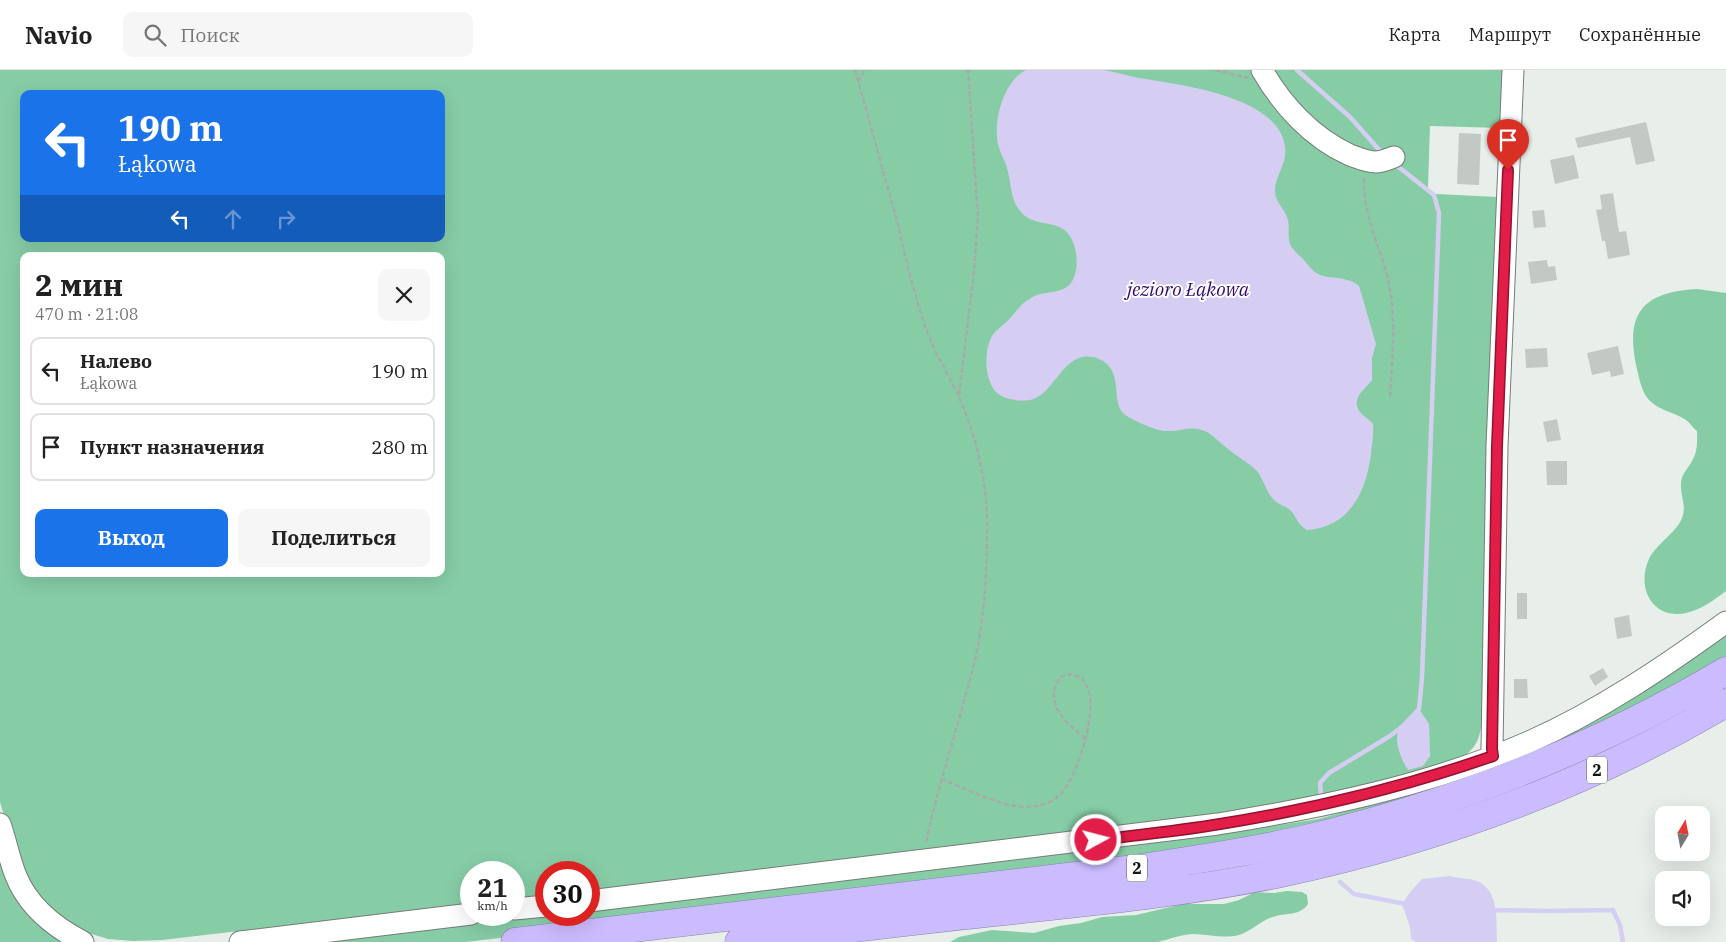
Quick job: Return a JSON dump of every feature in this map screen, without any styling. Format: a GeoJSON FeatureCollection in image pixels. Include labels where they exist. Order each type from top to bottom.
{"type":"FeatureCollection","features":[{"type":"Feature","properties":{"kind":"highway","name":"2"},"geometry":{"type":"LineString","coordinates":[[515,942],[1135,868],[1220,856],[1305,839],[1434,804],[1553,759],[1654,711],[1726,671]]}},
{"type":"Feature","properties":{"kind":"highway","name":"2"},"geometry":{"type":"LineString","coordinates":[[739,942],[1134,897],[1227,883],[1331,861],[1428,834],[1521,802],[1594,772],[1726,703]]}},
{"type":"Feature","properties":{"kind":"street"},"geometry":{"type":"LineString","coordinates":[[1493,756],[1497,446],[1513,70]]}},
{"type":"Feature","properties":{"kind":"street"},"geometry":{"type":"LineString","coordinates":[[1265,76],[1295,115],[1311,130],[1341,151],[1368,162],[1377,162],[1394,157]]}},
{"type":"Feature","properties":{"kind":"street"},"geometry":{"type":"LineString","coordinates":[[600,899],[1170,831],[1258,818],[1380,792],[1458,768],[1528,742],[1592,709],[1666,664],[1726,622]]}},
{"type":"Feature","properties":{"kind":"street"},"geometry":{"type":"LineString","coordinates":[[0,824],[17,878],[28,896],[53,925],[83,942]]}},
{"type":"Feature","properties":{"kind":"street"},"geometry":{"type":"LineString","coordinates":[[240,942],[460,915]]}},
{"type":"Feature","properties":{"kind":"path"},"geometry":{"type":"LineString","coordinates":[[855,70],[922,319],[934,348],[959,397],[976,446],[986,499],[986,555],[983,603],[975,658],[941,779],[923,861]]}},
{"type":"Feature","properties":{"kind":"path"},"geometry":{"type":"LineString","coordinates":[[858,82],[865,70]]}},
{"type":"Feature","properties":{"kind":"path"},"geometry":{"type":"LineString","coordinates":[[959,397],[974,272],[978,218],[968,70]]}},
{"type":"Feature","properties":{"kind":"path"},"geometry":{"type":"LineString","coordinates":[[1215,70],[1265,76]]}},
{"type":"Feature","properties":{"kind":"path"},"geometry":{"type":"LineString","coordinates":[[1368,162],[1365,172],[1365,199],[1388,278],[1394,310],[1390,398]]}},
{"type":"Feature","properties":{"kind":"path"},"geometry":{"type":"LineString","coordinates":[[941,779],[1010,806],[1028,807],[1043,805],[1060,795],[1075,772],[1086,739],[1090,709],[1089,692],[1082,678],[1072,674],[1060,677],[1054,690],[1056,704],[1064,720],[1086,739]]}},
{"type":"Feature","properties":{"kind":"green space"},"geometry":{"type":"Polygon","coordinates":[[[0,70],[1505,70],[1502,128],[1430,126],[1428,188],[1436,194],[1498,197],[1482,717],[1478,740],[1472,749],[1462,757],[1367,786],[1220,815],[600,889],[600,861],[535,861],[535,896],[525,898],[525,861],[460,861],[460,905],[162,940],[134,941],[108,939],[82,931],[41,901],[18,861],[0,802],[0,70]]]}},
{"type":"Feature","properties":{"kind":"green space"},"geometry":{"type":"Polygon","coordinates":[[[1697,289],[1726,293],[1726,591],[1697,610],[1674,614],[1656,606],[1650,599],[1646,590],[1645,570],[1652,553],[1682,518],[1684,505],[1681,480],[1695,454],[1697,431],[1686,420],[1658,407],[1646,396],[1636,365],[1633,346],[1634,331],[1637,318],[1643,308],[1652,300],[1679,291],[1697,289]]]}},
{"type":"Feature","properties":{"kind":"green space"},"geometry":{"type":"Polygon","coordinates":[[[1726,631],[1726,664],[1527,764],[1272,840],[960,883],[600,926],[600,907],[1221,834],[1318,819],[1366,806],[1479,768],[1726,631]]]}},
{"type":"Feature","properties":{"kind":"green space"},"geometry":{"type":"Polygon","coordinates":[[[0,852],[64,942],[0,942],[0,852]]]}},
{"type":"Feature","properties":{"kind":"green space"},"geometry":{"type":"Polygon","coordinates":[[[1287,891],[1302,892],[1307,895],[1308,904],[1301,911],[1273,917],[1244,933],[1233,936],[1192,934],[1158,942],[950,942],[959,937],[992,930],[1034,933],[1102,917],[1136,915],[1183,904],[1224,904],[1239,900],[1255,892],[1274,893],[1287,891]]]}},
{"type":"Feature","properties":{"kind":"green space"},"geometry":{"type":"Polygon","coordinates":[[[535,914],[535,926],[600,926],[466,942],[303,942],[460,923],[460,926],[525,926],[525,916],[535,914]]]}},
{"type":"Feature","properties":{"kind":"water","name":"jezioro Łąkowa"},"geometry":{"type":"Polygon","coordinates":[[[1026,70],[1102,70],[1201,89],[1246,104],[1264,115],[1278,129],[1285,146],[1285,157],[1276,184],[1275,194],[1288,220],[1291,246],[1312,270],[1317,273],[1323,276],[1347,280],[1359,286],[1376,344],[1372,358],[1372,380],[1360,394],[1357,402],[1360,412],[1373,424],[1369,468],[1360,494],[1345,515],[1322,527],[1307,530],[1299,523],[1291,511],[1271,497],[1257,471],[1212,435],[1191,428],[1162,431],[1144,425],[1124,414],[1118,402],[1115,378],[1112,371],[1107,364],[1099,359],[1079,358],[1063,370],[1043,393],[1031,400],[1020,401],[1007,398],[996,392],[987,372],[989,342],[993,334],[1027,301],[1039,294],[1059,291],[1071,284],[1076,269],[1077,258],[1075,248],[1071,237],[1065,230],[1058,226],[1034,221],[1017,207],[1007,168],[998,144],[997,124],[1002,102],[1006,92],[1018,75],[1026,70]]]}},
{"type":"Feature","properties":{"kind":"water"},"geometry":{"type":"Polygon","coordinates":[[[1419,709],[1429,724],[1430,756],[1423,766],[1408,770],[1399,750],[1397,738],[1402,726],[1419,709]]]}},
{"type":"Feature","properties":{"kind":"water"},"geometry":{"type":"Polygon","coordinates":[[[1449,876],[1477,881],[1490,892],[1495,907],[1497,942],[1416,942],[1411,939],[1410,927],[1402,904],[1422,879],[1449,876]]]}},
{"type":"Feature","properties":{"kind":"building"},"geometry":{"type":"Polygon","coordinates":[[[1646,122],[1655,161],[1636,165],[1630,137],[1578,148],[1575,138],[1646,122]]]}},
{"type":"Feature","properties":{"kind":"building"},"geometry":{"type":"Polygon","coordinates":[[[1459,133],[1481,134],[1479,185],[1457,184],[1459,133]]]}},
{"type":"Feature","properties":{"kind":"building"},"geometry":{"type":"Polygon","coordinates":[[[1574,155],[1579,178],[1555,184],[1550,160],[1574,155]]]}},
{"type":"Feature","properties":{"kind":"building"},"geometry":{"type":"Polygon","coordinates":[[[1613,193],[1619,232],[1626,231],[1630,255],[1608,259],[1605,241],[1602,241],[1596,210],[1602,209],[1600,195],[1613,193]]]}},
{"type":"Feature","properties":{"kind":"building"},"geometry":{"type":"Polygon","coordinates":[[[1544,210],[1546,227],[1534,228],[1532,211],[1544,210]]]}},
{"type":"Feature","properties":{"kind":"building"},"geometry":{"type":"Polygon","coordinates":[[[1547,260],[1548,267],[1555,266],[1557,280],[1531,284],[1528,262],[1547,260]]]}},
{"type":"Feature","properties":{"kind":"building"},"geometry":{"type":"Polygon","coordinates":[[[1618,346],[1624,374],[1611,377],[1610,371],[1592,375],[1587,353],[1618,346]]]}},
{"type":"Feature","properties":{"kind":"building"},"geometry":{"type":"Polygon","coordinates":[[[1547,348],[1548,367],[1526,368],[1525,349],[1547,348]]]}},
{"type":"Feature","properties":{"kind":"building"},"geometry":{"type":"Polygon","coordinates":[[[1557,419],[1561,440],[1547,442],[1543,422],[1557,419]]]}},
{"type":"Feature","properties":{"kind":"building"},"geometry":{"type":"Polygon","coordinates":[[[1546,461],[1567,461],[1567,485],[1547,485],[1546,461]]]}},
{"type":"Feature","properties":{"kind":"building"},"geometry":{"type":"Polygon","coordinates":[[[1517,593],[1527,593],[1527,619],[1517,619],[1517,593]]]}},
{"type":"Feature","properties":{"kind":"building"},"geometry":{"type":"Polygon","coordinates":[[[1629,615],[1632,636],[1617,639],[1614,618],[1629,615]]]}},
{"type":"Feature","properties":{"kind":"building"},"geometry":{"type":"Polygon","coordinates":[[[1603,668],[1608,677],[1595,686],[1589,676],[1603,668]]]}},
{"type":"Feature","properties":{"kind":"building"},"geometry":{"type":"Polygon","coordinates":[[[1514,679],[1527,679],[1528,698],[1514,698],[1514,679]]]}},
{"type":"Feature","properties":{"kind":"waterway"},"geometry":{"type":"LineString","coordinates":[[1297,70],[1350,117],[1381,152]]}},
{"type":"Feature","properties":{"kind":"waterway"},"geometry":{"type":"LineString","coordinates":[[1321,796],[1320,783],[1329,773],[1390,736],[1403,726],[1419,709],[1422,678],[1439,213],[1434,195],[1396,165]]}},
{"type":"Feature","properties":{"kind":"waterway"},"geometry":{"type":"LineString","coordinates":[[1340,882],[1354,894],[1406,904]]}},
{"type":"Feature","properties":{"kind":"waterway"},"geometry":{"type":"LineString","coordinates":[[1491,910],[1613,910],[1620,925],[1623,942]]}},
{"type":"Feature","properties":{"kind":"route"},"geometry":{"type":"LineString","coordinates":[[1096,840],[1218,824],[1299,810],[1380,792],[1493,756],[1497,446],[1508,170]]}}]}
